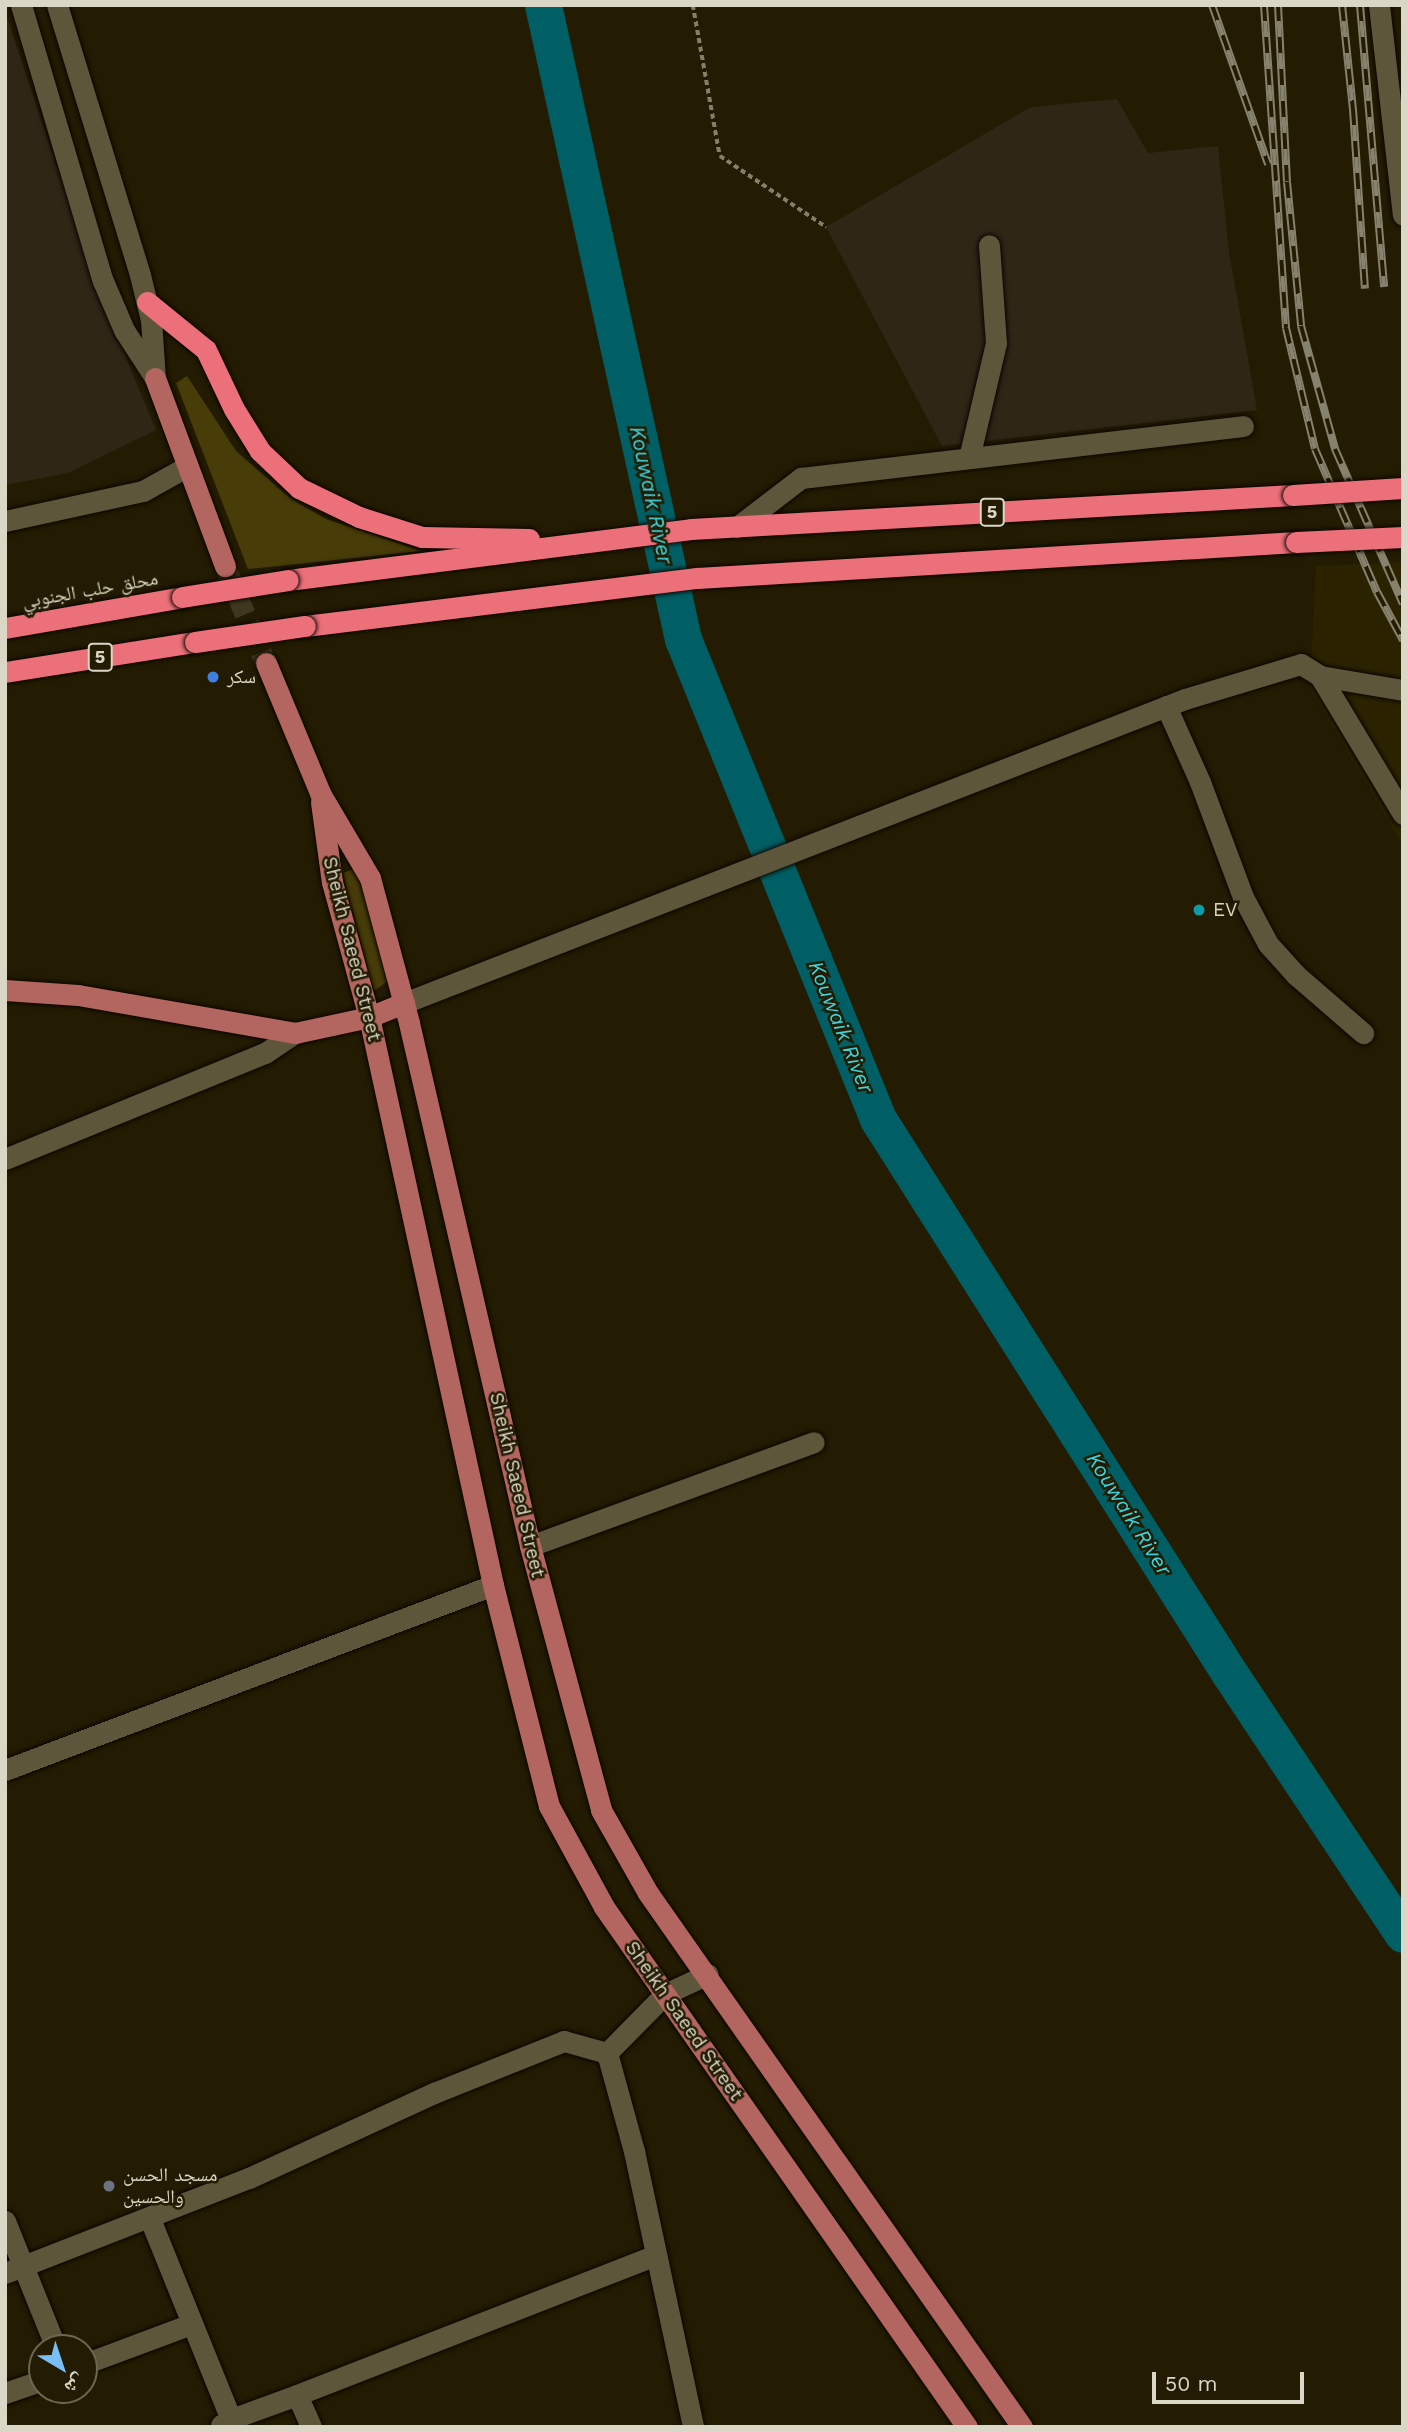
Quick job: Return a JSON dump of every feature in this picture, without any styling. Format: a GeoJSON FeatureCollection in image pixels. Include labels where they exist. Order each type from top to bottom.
{"type":"FeatureCollection","features":[{"type":"Feature","properties":{"kind":"highway"},"geometry":{"type":"LineString","coordinates":[[147,302],[206,351],[234,410],[260,450],[299,488],[359,517],[422,537],[605,540]]}},
{"type":"Feature","properties":{"kind":"highway","name":"5"},"geometry":{"type":"LineString","coordinates":[[605,540],[691,529],[1403,488]]}},
{"type":"Feature","properties":{"kind":"highway","name":"5"},"geometry":{"type":"LineString","coordinates":[[5,672],[305,626],[697,578],[1403,537]]}},
{"type":"Feature","properties":{"kind":"highway","name":"محلق حلب الجنوبي"},"geometry":{"type":"LineString","coordinates":[[5,628],[288,580],[605,540]]}},
{"type":"Feature","properties":{"kind":"main road"},"geometry":{"type":"LineString","coordinates":[[155,378],[225,566]]}},
{"type":"Feature","properties":{"kind":"main road"},"geometry":{"type":"LineString","coordinates":[[266,663],[320,793]]}},
{"type":"Feature","properties":{"kind":"main road","name":"Sheikh Saeed Street"},"geometry":{"type":"LineString","coordinates":[[320,793],[370,878],[404,1003],[530,1546],[601,1810],[648,1893],[708,1974],[1022,2427]]}},
{"type":"Feature","properties":{"kind":"main road","name":"Sheikh Saeed Street"},"geometry":{"type":"LineString","coordinates":[[320,793],[332,882],[369,1017],[493,1585],[549,1806],[604,1907],[967,2427]]}},
{"type":"Feature","properties":{"kind":"main road"},"geometry":{"type":"LineString","coordinates":[[5,990],[78,995],[295,1033],[369,1017],[404,1003]]}},
{"type":"Feature","properties":{"kind":"street"},"geometry":{"type":"LineString","coordinates":[[21,5],[103,281],[124,330],[155,378]]}},
{"type":"Feature","properties":{"kind":"street"},"geometry":{"type":"LineString","coordinates":[[57,5],[147,302],[155,378]]}},
{"type":"Feature","properties":{"kind":"street"},"geometry":{"type":"LineString","coordinates":[[1379,5],[1403,215]]}},
{"type":"Feature","properties":{"kind":"street"},"geometry":{"type":"LineString","coordinates":[[969,458],[996,343],[989,246]]}},
{"type":"Feature","properties":{"kind":"street"},"geometry":{"type":"LineString","coordinates":[[737,527],[802,478],[1243,426]]}},
{"type":"Feature","properties":{"kind":"street"},"geometry":{"type":"LineString","coordinates":[[5,521],[142,491],[188,466]]}},
{"type":"Feature","properties":{"kind":"street"},"geometry":{"type":"LineString","coordinates":[[404,1003],[1166,706],[1301,664],[1320,676],[1403,690]]}},
{"type":"Feature","properties":{"kind":"street"},"geometry":{"type":"LineString","coordinates":[[1320,676],[1403,814]]}},
{"type":"Feature","properties":{"kind":"street"},"geometry":{"type":"LineString","coordinates":[[1166,706],[1200,782],[1243,897],[1268,944],[1296,975],[1363,1033]]}},
{"type":"Feature","properties":{"kind":"street"},"geometry":{"type":"LineString","coordinates":[[5,1159],[265,1053],[295,1033]]}},
{"type":"Feature","properties":{"kind":"street"},"geometry":{"type":"LineString","coordinates":[[530,1546],[814,1441]]}},
{"type":"Feature","properties":{"kind":"street"},"geometry":{"type":"LineString","coordinates":[[5,1770],[493,1585]]}},
{"type":"Feature","properties":{"kind":"street"},"geometry":{"type":"LineString","coordinates":[[607,2053],[665,1994],[708,1974]]}},
{"type":"Feature","properties":{"kind":"street"},"geometry":{"type":"LineString","coordinates":[[15,2270],[86,2239],[150,2219],[249,2178],[434,2093],[564,2041],[607,2053]]}},
{"type":"Feature","properties":{"kind":"street"},"geometry":{"type":"LineString","coordinates":[[607,2053],[634,2151],[693,2427]]}},
{"type":"Feature","properties":{"kind":"street"},"geometry":{"type":"LineString","coordinates":[[150,2219],[191,2324],[225,2423],[656,2255]]}},
{"type":"Feature","properties":{"kind":"street"},"geometry":{"type":"LineString","coordinates":[[5,2221],[15,2270],[49,2334]]}},
{"type":"Feature","properties":{"kind":"street"},"geometry":{"type":"LineString","coordinates":[[98,2359],[191,2324]]}},
{"type":"Feature","properties":{"kind":"street"},"geometry":{"type":"LineString","coordinates":[[5,2393],[28,2385]]}},
{"type":"Feature","properties":{"kind":"street"},"geometry":{"type":"LineString","coordinates":[[297,2395],[311,2427]]}},
{"type":"Feature","properties":{"kind":"path"},"geometry":{"type":"LineString","coordinates":[[692,5],[720,156],[827,227]]}},
{"type":"Feature","properties":{"kind":"shaded area"},"geometry":{"type":"Polygon","coordinates":[[[5,11],[98,291],[156,430],[68,473],[5,485],[5,11]]]}},
{"type":"Feature","properties":{"kind":"shaded area"},"geometry":{"type":"Polygon","coordinates":[[[1117,99],[1148,153],[1218,146],[1229,252],[1257,410],[942,446],[826,227],[1031,107],[1117,99]]]}},
{"type":"Feature","properties":{"kind":"shaded area"},"geometry":{"type":"Polygon","coordinates":[[[187,376],[236,451],[291,499],[326,519],[421,551],[248,569],[176,383],[187,376]]]}},
{"type":"Feature","properties":{"kind":"shaded area"},"geometry":{"type":"Polygon","coordinates":[[[1403,562],[1403,846],[1310,689],[1316,566],[1403,562]]]}},
{"type":"Feature","properties":{"kind":"shaded area"},"geometry":{"type":"Polygon","coordinates":[[[354,869],[366,898],[388,981],[374,991],[343,873],[354,869]]]}},
{"type":"Feature","properties":{"kind":"waterway","name":"Kouwaik River"},"geometry":{"type":"LineString","coordinates":[[543,5],[683,639],[878,1119],[1230,1674],[1403,1934]]}},
{"type":"Feature","properties":{"kind":"tunnel"},"geometry":{"type":"LineString","coordinates":[[225,566],[266,663]]}},
{"type":"Feature","properties":{"kind":"railway"},"geometry":{"type":"LineString","coordinates":[[1212,5],[1268,164]]}},
{"type":"Feature","properties":{"kind":"railway"},"geometry":{"type":"LineString","coordinates":[[1264,5],[1286,328],[1315,449],[1377,592],[1403,640]]}},
{"type":"Feature","properties":{"kind":"railway"},"geometry":{"type":"LineString","coordinates":[[1278,5],[1287,182],[1301,326],[1335,449],[1403,604]]}},
{"type":"Feature","properties":{"kind":"railway"},"geometry":{"type":"LineString","coordinates":[[1342,5],[1353,109],[1365,289]]}},
{"type":"Feature","properties":{"kind":"railway"},"geometry":{"type":"LineString","coordinates":[[1360,5],[1384,287]]}},
{"type":"Feature","properties":{"kind":"place","name":"سكر"},"geometry":{"type":"Point","coordinates":[213,677]}},
{"type":"Feature","properties":{"kind":"place","name":"EV"},"geometry":{"type":"Point","coordinates":[1199,910]}},
{"type":"Feature","properties":{"kind":"place","name":"مسجد الحسن والحسين"},"geometry":{"type":"Point","coordinates":[109,2186]}}]}
